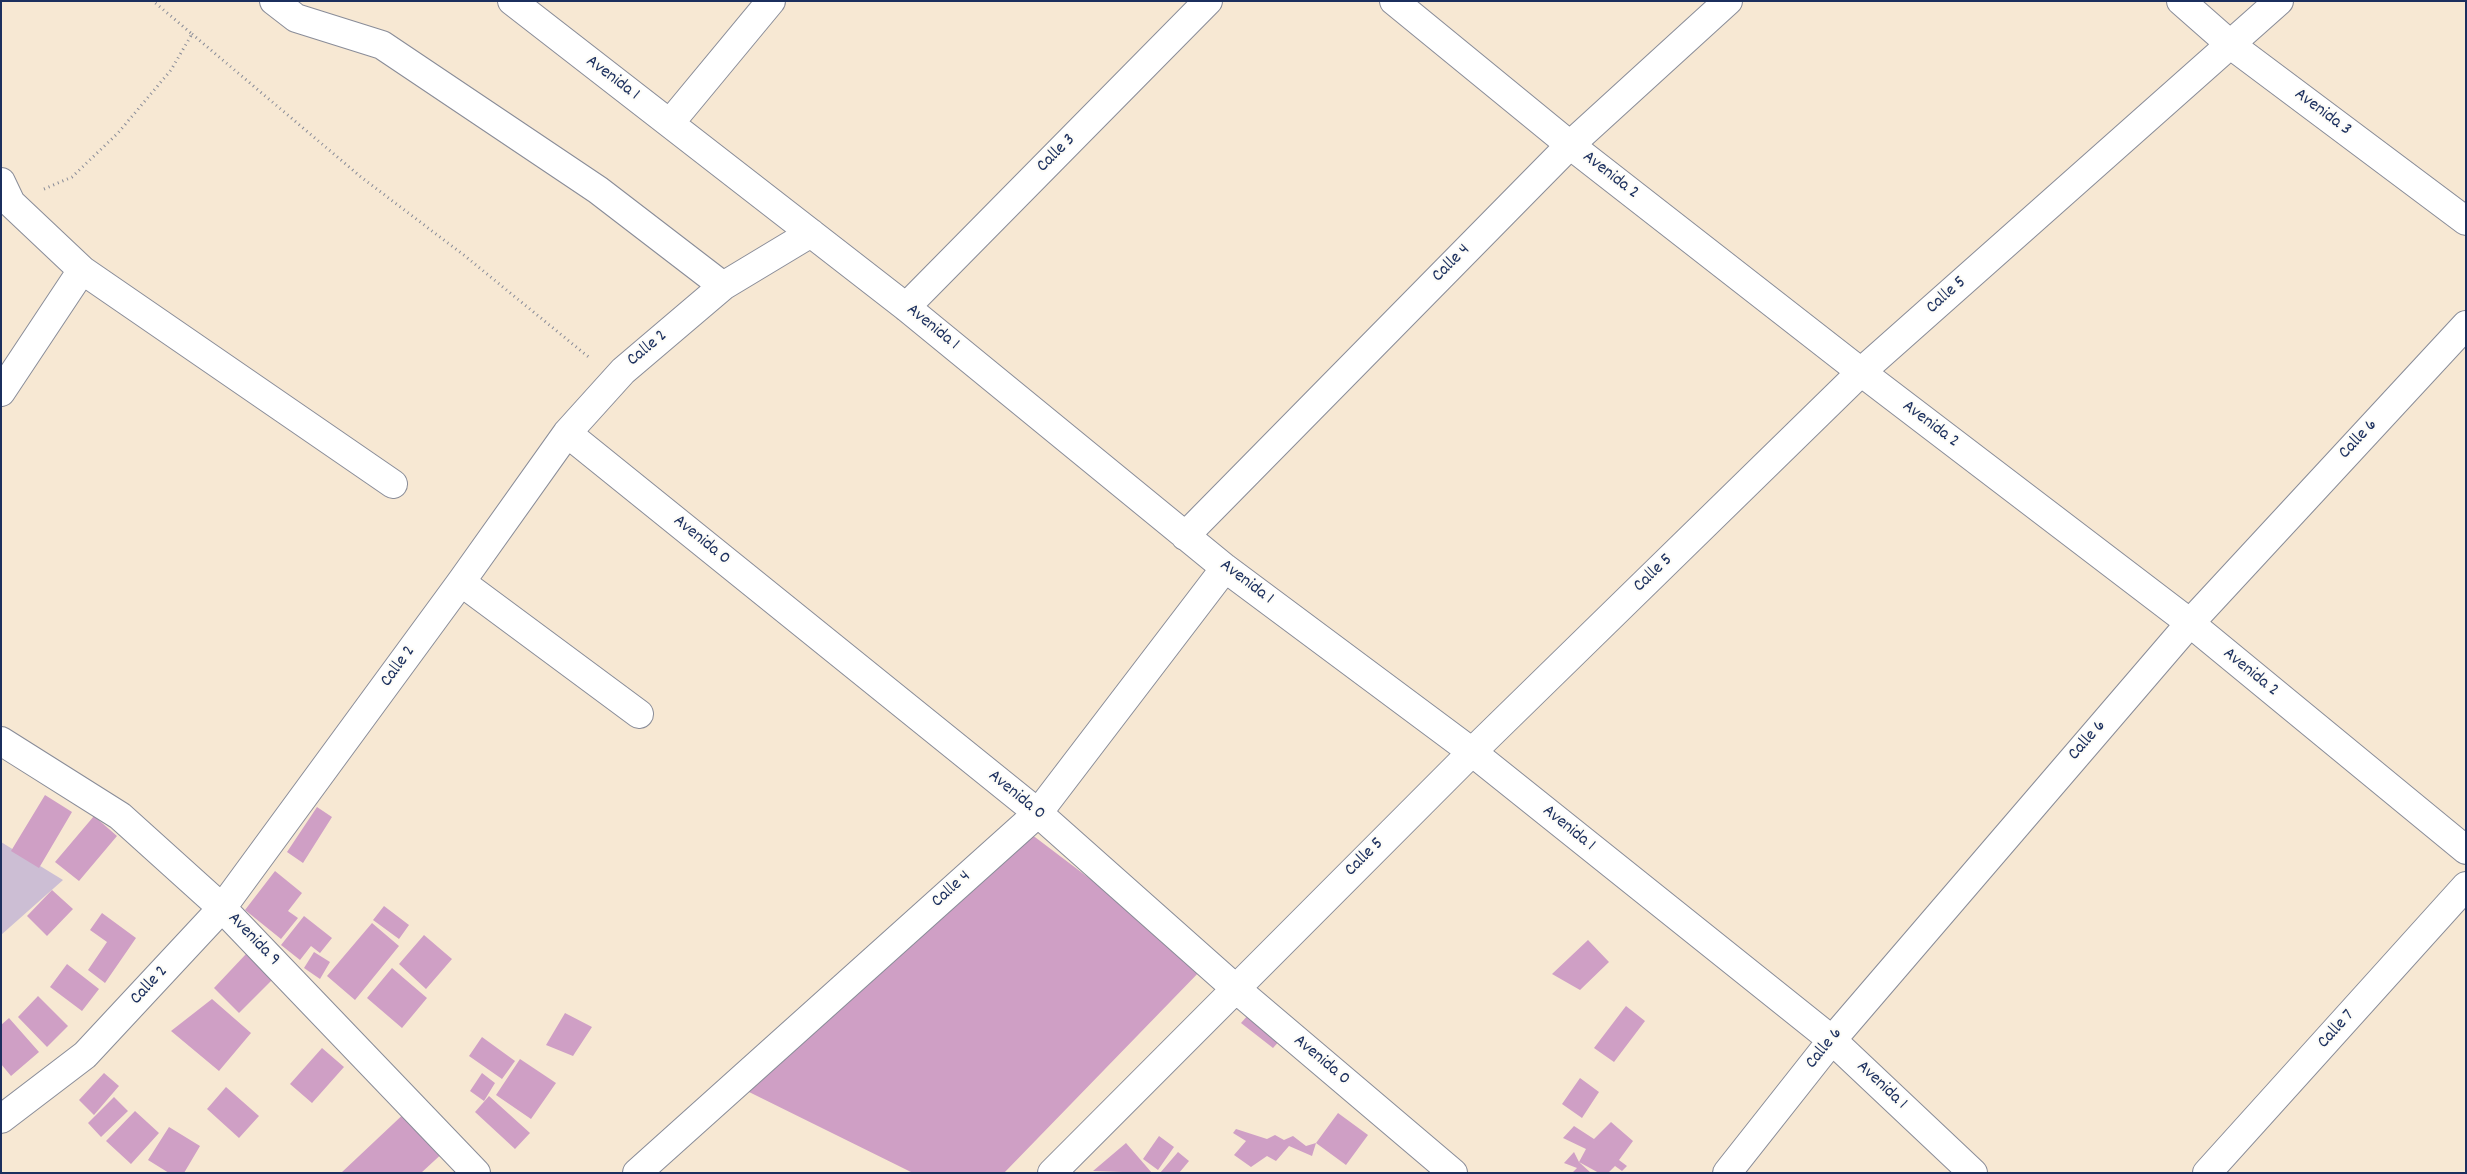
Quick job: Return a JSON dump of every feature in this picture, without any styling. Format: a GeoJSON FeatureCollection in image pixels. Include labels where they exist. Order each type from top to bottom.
{"type":"FeatureCollection","features":[{"type":"Feature","properties":{"kind":"street"},"geometry":{"type":"LineString","coordinates":[[274,1],[296,18],[382,45],[598,190],[723,286]]}},
{"type":"Feature","properties":{"kind":"street","name":"Avenida 1"},"geometry":{"type":"LineString","coordinates":[[512,1],[906,307],[1225,568],[1472,752],[1832,1040],[1973,1173]]}},
{"type":"Feature","properties":{"kind":"street"},"geometry":{"type":"LineString","coordinates":[[670,123],[771,1]]}},
{"type":"Feature","properties":{"kind":"street","name":"Calle 3"},"geometry":{"type":"LineString","coordinates":[[906,307],[1208,1]]}},
{"type":"Feature","properties":{"kind":"street","name":"Avenida 2"},"geometry":{"type":"LineString","coordinates":[[1394,1],[1570,145],[1861,372],[2190,623],[2466,850]]}},
{"type":"Feature","properties":{"kind":"street","name":"Calle 4"},"geometry":{"type":"LineString","coordinates":[[1185,536],[1570,145],[1728,1]]}},
{"type":"Feature","properties":{"kind":"street","name":"Avenida 3"},"geometry":{"type":"LineString","coordinates":[[2181,1],[2231,45],[2466,221]]}},
{"type":"Feature","properties":{"kind":"street","name":"Calle 5"},"geometry":{"type":"LineString","coordinates":[[1052,1173],[1472,752],[1861,372],[2279,1]]}},
{"type":"Feature","properties":{"kind":"street"},"geometry":{"type":"LineString","coordinates":[[5,196],[82,270],[393,484]]}},
{"type":"Feature","properties":{"kind":"street","name":"Calle 2"},"geometry":{"type":"LineString","coordinates":[[1,1119],[85,1055],[222,908],[461,582],[567,433],[616,378],[723,286],[811,233]]}},
{"type":"Feature","properties":{"kind":"street"},"geometry":{"type":"LineString","coordinates":[[1,392],[82,270]]}},
{"type":"Feature","properties":{"kind":"street","name":"Calle 6"},"geometry":{"type":"LineString","coordinates":[[1728,1173],[1832,1040],[2190,623],[2466,325]]}},
{"type":"Feature","properties":{"kind":"street","name":"Avenida 0"},"geometry":{"type":"LineString","coordinates":[[567,433],[1038,813],[1235,988],[1452,1173]]}},
{"type":"Feature","properties":{"kind":"street","name":"Calle 4"},"geometry":{"type":"LineString","coordinates":[[637,1173],[1038,813],[1225,568]]}},
{"type":"Feature","properties":{"kind":"street"},"geometry":{"type":"LineString","coordinates":[[461,582],[639,714]]}},
{"type":"Feature","properties":{"kind":"street","name":"Avenida 9"},"geometry":{"type":"LineString","coordinates":[[1,741],[120,816],[222,908],[476,1173]]}},
{"type":"Feature","properties":{"kind":"street","name":"Calle 7"},"geometry":{"type":"LineString","coordinates":[[2207,1173],[2466,886]]}},
{"type":"Feature","properties":{"kind":"path"},"geometry":{"type":"LineString","coordinates":[[153,1],[361,177],[465,256],[616,378]]}},
{"type":"Feature","properties":{"kind":"path"},"geometry":{"type":"LineString","coordinates":[[5,196],[72,177],[118,133],[171,70],[192,34]]}},
{"type":"Feature","properties":{"kind":"shaded area"},"geometry":{"type":"Polygon","coordinates":[[[1,842],[63,880],[1,935],[1,842]]]}},
{"type":"Feature","properties":{"kind":"building"},"geometry":{"type":"Polygon","coordinates":[[[45,795],[72,812],[39,868],[11,851],[45,795]]]}},
{"type":"Feature","properties":{"kind":"building"},"geometry":{"type":"Polygon","coordinates":[[[317,807],[332,817],[303,863],[287,852],[317,807]]]}},
{"type":"Feature","properties":{"kind":"building"},"geometry":{"type":"Polygon","coordinates":[[[94,816],[117,836],[79,881],[55,862],[94,816]]]}},
{"type":"Feature","properties":{"kind":"building"},"geometry":{"type":"Polygon","coordinates":[[[1023,828],[1205,966],[1004,1173],[913,1173],[745,1090],[1023,828]]]}},
{"type":"Feature","properties":{"kind":"building"},"geometry":{"type":"Polygon","coordinates":[[[275,871],[302,893],[288,911],[298,918],[281,939],[245,910],[275,871]]]}},
{"type":"Feature","properties":{"kind":"building"},"geometry":{"type":"Polygon","coordinates":[[[52,890],[73,909],[47,936],[27,916],[52,890]]]}},
{"type":"Feature","properties":{"kind":"building"},"geometry":{"type":"Polygon","coordinates":[[[384,906],[409,925],[399,939],[373,920],[384,906]]]}},
{"type":"Feature","properties":{"kind":"building"},"geometry":{"type":"Polygon","coordinates":[[[102,913],[136,938],[105,983],[88,970],[107,942],[90,930],[102,913]]]}},
{"type":"Feature","properties":{"kind":"building"},"geometry":{"type":"Polygon","coordinates":[[[304,916],[332,938],[320,953],[311,946],[300,960],[281,945],[304,916]]]}},
{"type":"Feature","properties":{"kind":"building"},"geometry":{"type":"Polygon","coordinates":[[[372,923],[399,946],[355,1000],[327,976],[372,923]]]}},
{"type":"Feature","properties":{"kind":"building"},"geometry":{"type":"Polygon","coordinates":[[[424,935],[452,959],[426,989],[399,964],[424,935]]]}},
{"type":"Feature","properties":{"kind":"building"},"geometry":{"type":"Polygon","coordinates":[[[1588,940],[1609,962],[1580,990],[1552,974],[1588,940]]]}},
{"type":"Feature","properties":{"kind":"building"},"geometry":{"type":"Polygon","coordinates":[[[314,952],[330,962],[320,979],[304,968],[314,952]]]}},
{"type":"Feature","properties":{"kind":"building"},"geometry":{"type":"Polygon","coordinates":[[[246,954],[272,980],[239,1013],[214,988],[246,954]]]}},
{"type":"Feature","properties":{"kind":"building"},"geometry":{"type":"Polygon","coordinates":[[[67,964],[99,989],[82,1011],[50,987],[67,964]]]}},
{"type":"Feature","properties":{"kind":"building"},"geometry":{"type":"Polygon","coordinates":[[[392,968],[427,998],[402,1028],[367,998],[392,968]]]}},
{"type":"Feature","properties":{"kind":"building"},"geometry":{"type":"Polygon","coordinates":[[[38,996],[68,1026],[47,1047],[18,1017],[38,996]]]}},
{"type":"Feature","properties":{"kind":"building"},"geometry":{"type":"Polygon","coordinates":[[[212,999],[251,1033],[219,1071],[171,1031],[212,999]]]}},
{"type":"Feature","properties":{"kind":"building"},"geometry":{"type":"Polygon","coordinates":[[[1626,1006],[1645,1021],[1614,1062],[1594,1048],[1626,1006]]]}},
{"type":"Feature","properties":{"kind":"building"},"geometry":{"type":"Polygon","coordinates":[[[565,1013],[592,1027],[573,1056],[546,1045],[565,1013]]]}},
{"type":"Feature","properties":{"kind":"building"},"geometry":{"type":"Polygon","coordinates":[[[1249,1014],[1281,1039],[1273,1048],[1241,1023],[1249,1014]]]}},
{"type":"Feature","properties":{"kind":"building"},"geometry":{"type":"Polygon","coordinates":[[[9,1018],[39,1052],[11,1076],[1,1064],[1,1025],[9,1018]]]}},
{"type":"Feature","properties":{"kind":"building"},"geometry":{"type":"Polygon","coordinates":[[[482,1037],[515,1061],[502,1079],[469,1056],[482,1037]]]}},
{"type":"Feature","properties":{"kind":"building"},"geometry":{"type":"Polygon","coordinates":[[[322,1048],[344,1067],[312,1103],[290,1084],[322,1048]]]}},
{"type":"Feature","properties":{"kind":"building"},"geometry":{"type":"Polygon","coordinates":[[[520,1059],[556,1083],[531,1119],[496,1095],[520,1059]]]}},
{"type":"Feature","properties":{"kind":"building"},"geometry":{"type":"Polygon","coordinates":[[[104,1073],[119,1086],[94,1115],[79,1100],[104,1073]]]}},
{"type":"Feature","properties":{"kind":"building"},"geometry":{"type":"Polygon","coordinates":[[[482,1073],[495,1083],[484,1101],[470,1091],[482,1073]]]}},
{"type":"Feature","properties":{"kind":"building"},"geometry":{"type":"Polygon","coordinates":[[[1580,1078],[1599,1092],[1582,1118],[1562,1104],[1580,1078]]]}},
{"type":"Feature","properties":{"kind":"building"},"geometry":{"type":"Polygon","coordinates":[[[226,1087],[259,1116],[239,1138],[207,1109],[226,1087]]]}},
{"type":"Feature","properties":{"kind":"building"},"geometry":{"type":"Polygon","coordinates":[[[489,1096],[530,1133],[515,1149],[475,1112],[489,1096]]]}},
{"type":"Feature","properties":{"kind":"building"},"geometry":{"type":"Polygon","coordinates":[[[114,1097],[128,1111],[101,1137],[88,1123],[114,1097]]]}},
{"type":"Feature","properties":{"kind":"building"},"geometry":{"type":"Polygon","coordinates":[[[410,1108],[447,1149],[421,1173],[341,1173],[410,1108]]]}},
{"type":"Feature","properties":{"kind":"building"},"geometry":{"type":"Polygon","coordinates":[[[135,1111],[159,1133],[131,1164],[106,1141],[135,1111]]]}},
{"type":"Feature","properties":{"kind":"building"},"geometry":{"type":"Polygon","coordinates":[[[1338,1113],[1368,1135],[1346,1165],[1316,1143],[1338,1113]]]}},
{"type":"Feature","properties":{"kind":"building"},"geometry":{"type":"Polygon","coordinates":[[[1611,1122],[1633,1141],[1619,1160],[1627,1166],[1622,1171],[1615,1166],[1608,1173],[1599,1173],[1579,1162],[1586,1149],[1563,1138],[1574,1126],[1594,1139],[1611,1122]]]}},
{"type":"Feature","properties":{"kind":"building"},"geometry":{"type":"Polygon","coordinates":[[[169,1127],[200,1146],[184,1173],[169,1173],[148,1160],[169,1127]]]}},
{"type":"Feature","properties":{"kind":"building"},"geometry":{"type":"Polygon","coordinates":[[[1236,1129],[1267,1139],[1275,1135],[1284,1140],[1293,1136],[1306,1146],[1316,1143],[1312,1156],[1289,1146],[1276,1161],[1267,1156],[1251,1167],[1234,1155],[1246,1141],[1233,1133],[1236,1129]]]}},
{"type":"Feature","properties":{"kind":"building"},"geometry":{"type":"Polygon","coordinates":[[[1159,1136],[1174,1147],[1158,1170],[1143,1159],[1159,1136]]]}},
{"type":"Feature","properties":{"kind":"building"},"geometry":{"type":"Polygon","coordinates":[[[1126,1143],[1152,1173],[1093,1171],[1126,1143]]]}},
{"type":"Feature","properties":{"kind":"building"},"geometry":{"type":"Polygon","coordinates":[[[1178,1152],[1189,1161],[1179,1173],[1160,1173],[1178,1152]]]}},
{"type":"Feature","properties":{"kind":"building"},"geometry":{"type":"Polygon","coordinates":[[[1574,1152],[1579,1162],[1591,1173],[1572,1173],[1577,1168],[1564,1163],[1574,1152]]]}}]}
